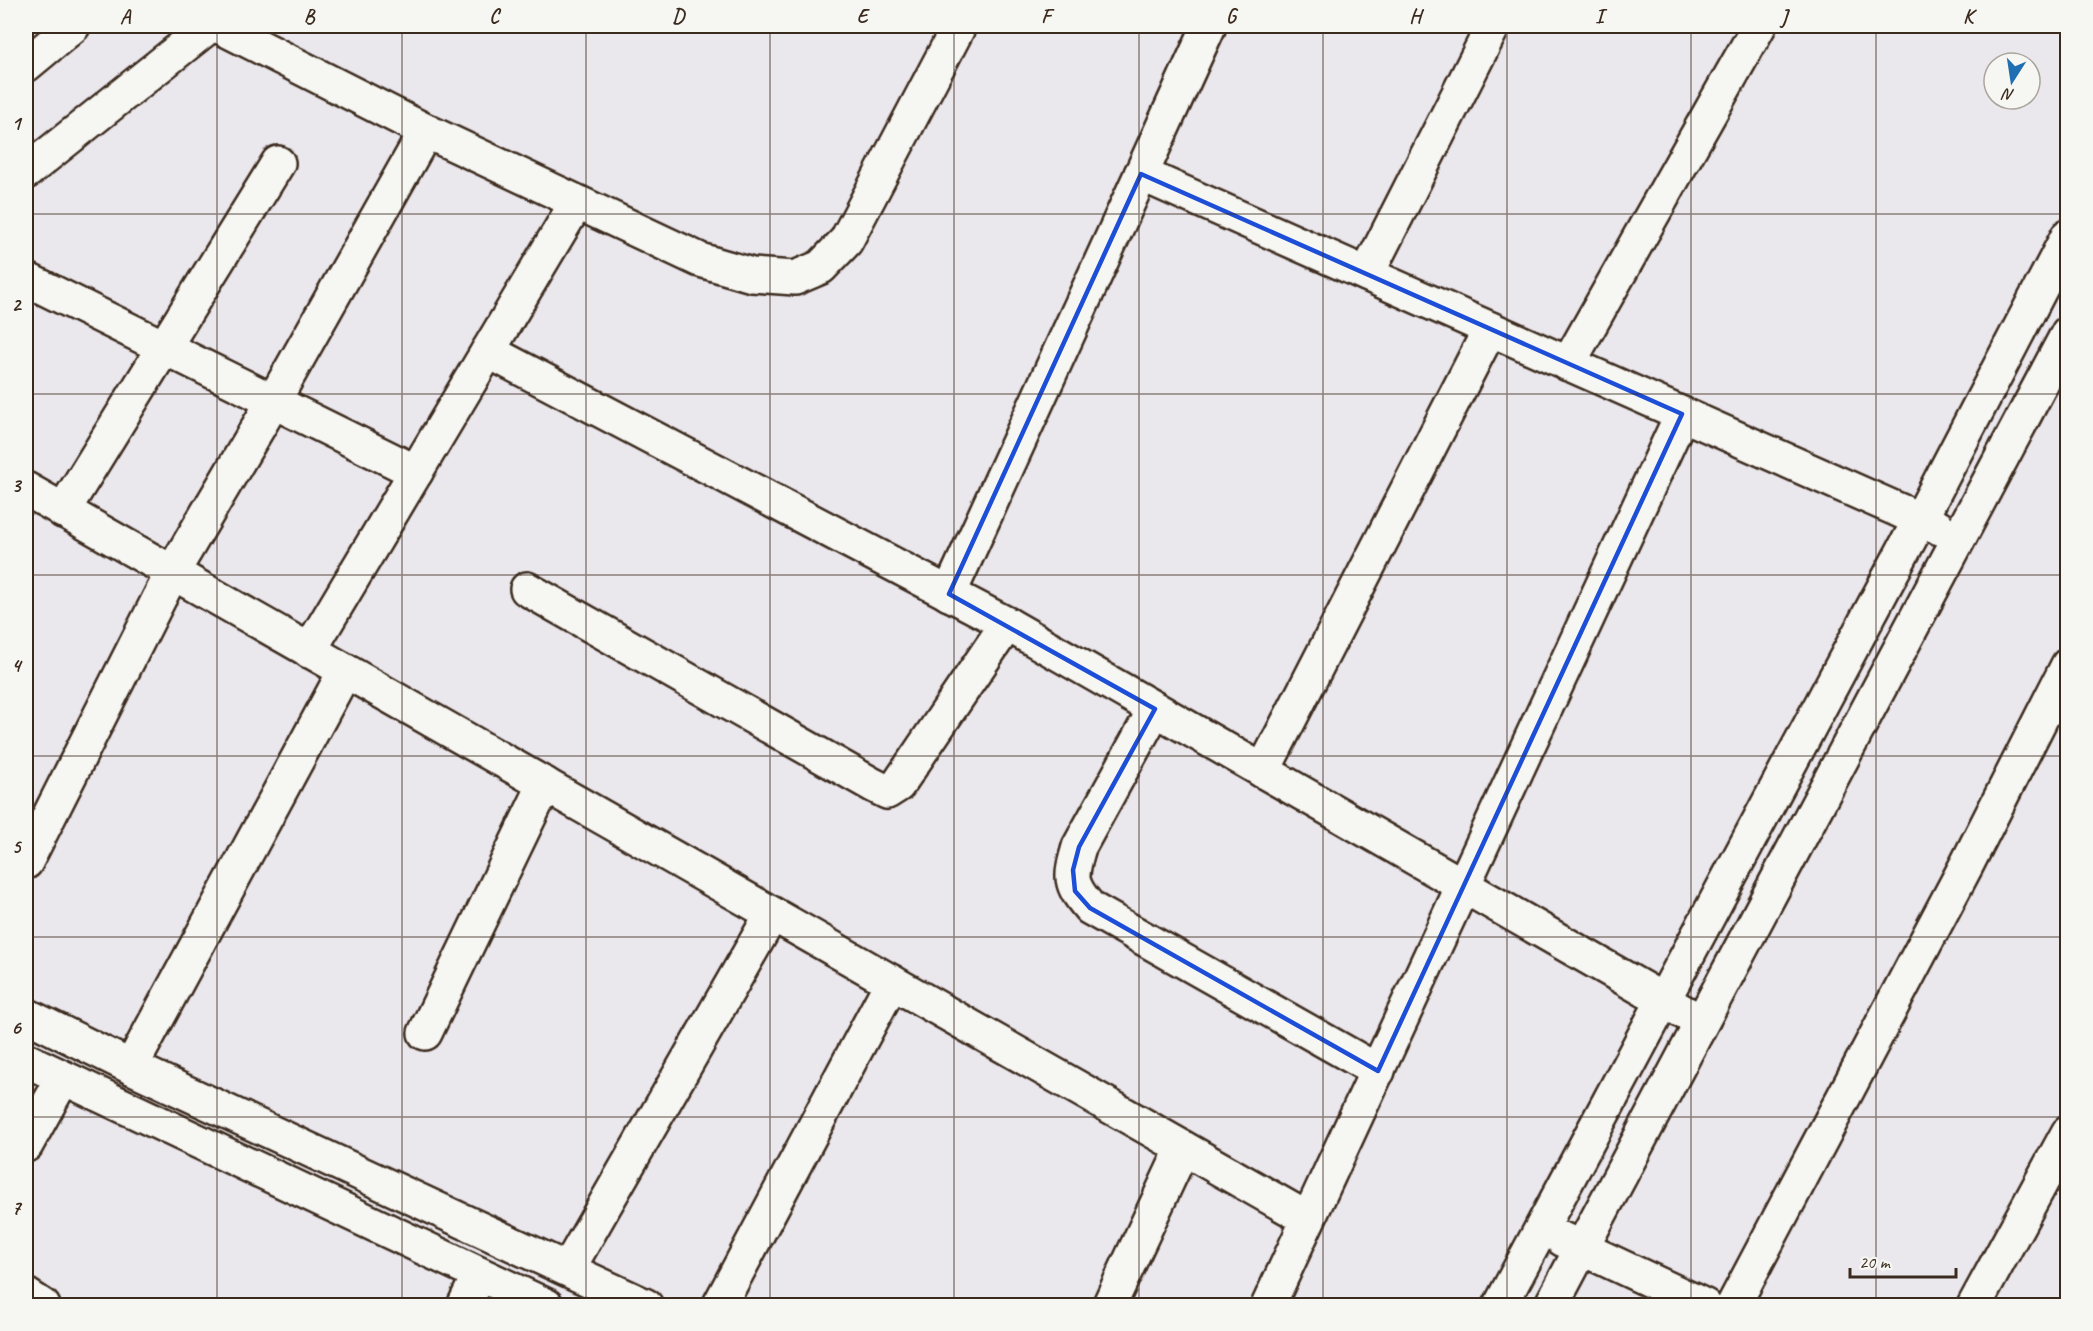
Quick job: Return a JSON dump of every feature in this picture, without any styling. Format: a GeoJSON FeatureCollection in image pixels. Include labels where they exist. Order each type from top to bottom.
{"type":"FeatureCollection","features":[{"type":"Feature","properties":{"kind":"street"},"geometry":{"type":"LineString","coordinates":[[26,65],[70,26]]}},
{"type":"Feature","properties":{"kind":"street"},"geometry":{"type":"LineString","coordinates":[[26,172],[209,26]]}},
{"type":"Feature","properties":{"kind":"street"},"geometry":{"type":"LineString","coordinates":[[219,26],[426,130],[700,260],[752,275],[795,278],[820,267],[846,241],[959,26]]}},
{"type":"Feature","properties":{"kind":"street"},"geometry":{"type":"LineString","coordinates":[[949,594],[1209,26]]}},
{"type":"Feature","properties":{"kind":"street"},"geometry":{"type":"LineString","coordinates":[[1367,274],[1493,26]]}},
{"type":"Feature","properties":{"kind":"street"},"geometry":{"type":"LineString","coordinates":[[1568,364],[1760,26]]}},
{"type":"Feature","properties":{"kind":"street"},"geometry":{"type":"LineString","coordinates":[[26,862],[172,573],[273,402],[426,130]]}},
{"type":"Feature","properties":{"kind":"street"},"geometry":{"type":"LineString","coordinates":[[63,511],[278,163]]}},
{"type":"Feature","properties":{"kind":"street"},"geometry":{"type":"LineString","coordinates":[[1141,174],[1959,537]]}},
{"type":"Feature","properties":{"kind":"street"},"geometry":{"type":"LineString","coordinates":[[309,651],[577,202]]}},
{"type":"Feature","properties":{"kind":"street"},"geometry":{"type":"LineString","coordinates":[[1500,1305],[1920,519],[2067,236]]}},
{"type":"Feature","properties":{"kind":"street"},"geometry":{"type":"LineString","coordinates":[[26,279],[416,472]]}},
{"type":"Feature","properties":{"kind":"street"},"geometry":{"type":"LineString","coordinates":[[1263,771],[1490,329]]}},
{"type":"Feature","properties":{"kind":"street"},"geometry":{"type":"LineString","coordinates":[[1551,1305],[2067,337]]}},
{"type":"Feature","properties":{"kind":"street"},"geometry":{"type":"LineString","coordinates":[[488,351],[1007,624],[1701,1022]]}},
{"type":"Feature","properties":{"kind":"street"},"geometry":{"type":"LineString","coordinates":[[1269,1305],[1682,414]]}},
{"type":"Feature","properties":{"kind":"street"},"geometry":{"type":"LineString","coordinates":[[26,489],[1308,1219]]}},
{"type":"Feature","properties":{"kind":"street"},"geometry":{"type":"LineString","coordinates":[[527,589],[887,792],[898,785],[1007,624]]}},
{"type":"Feature","properties":{"kind":"street"},"geometry":{"type":"LineString","coordinates":[[1733,1305],[1972,855],[2067,665]]}},
{"type":"Feature","properties":{"kind":"street"},"geometry":{"type":"LineString","coordinates":[[131,1067],[345,671]]}},
{"type":"Feature","properties":{"kind":"street"},"geometry":{"type":"LineString","coordinates":[[1155,709],[1079,847],[1073,870],[1075,891],[1090,908],[1378,1071]]}},
{"type":"Feature","properties":{"kind":"street"},"geometry":{"type":"LineString","coordinates":[[425,1033],[545,784]]}},
{"type":"Feature","properties":{"kind":"street"},"geometry":{"type":"LineString","coordinates":[[568,1269],[772,914]]}},
{"type":"Feature","properties":{"kind":"street"},"geometry":{"type":"LineString","coordinates":[[719,1305],[892,982]]}},
{"type":"Feature","properties":{"kind":"street"},"geometry":{"type":"LineString","coordinates":[[26,1015],[131,1067],[646,1305]]}},
{"type":"Feature","properties":{"kind":"street"},"geometry":{"type":"LineString","coordinates":[[26,1060],[547,1305]]}},
{"type":"Feature","properties":{"kind":"street"},"geometry":{"type":"LineString","coordinates":[[26,1145],[63,1078]]}},
{"type":"Feature","properties":{"kind":"street"},"geometry":{"type":"LineString","coordinates":[[1974,1305],[2067,1133]]}},
{"type":"Feature","properties":{"kind":"street"},"geometry":{"type":"LineString","coordinates":[[1109,1305],[1183,1148]]}},
{"type":"Feature","properties":{"kind":"street"},"geometry":{"type":"LineString","coordinates":[[1541,1229],[1705,1305]]}},
{"type":"Feature","properties":{"kind":"street"},"geometry":{"type":"LineString","coordinates":[[464,1305],[479,1275]]}},
{"type":"Feature","properties":{"kind":"street"},"geometry":{"type":"LineString","coordinates":[[26,1295],[43,1305]]}},
{"type":"Feature","properties":{"kind":"highlighted area"},"geometry":{"type":"Polygon","coordinates":[[[1141,174],[1682,414],[1378,1071],[1090,908],[1075,891],[1073,870],[1079,847],[1155,709],[949,594],[1141,174]]]}}]}
